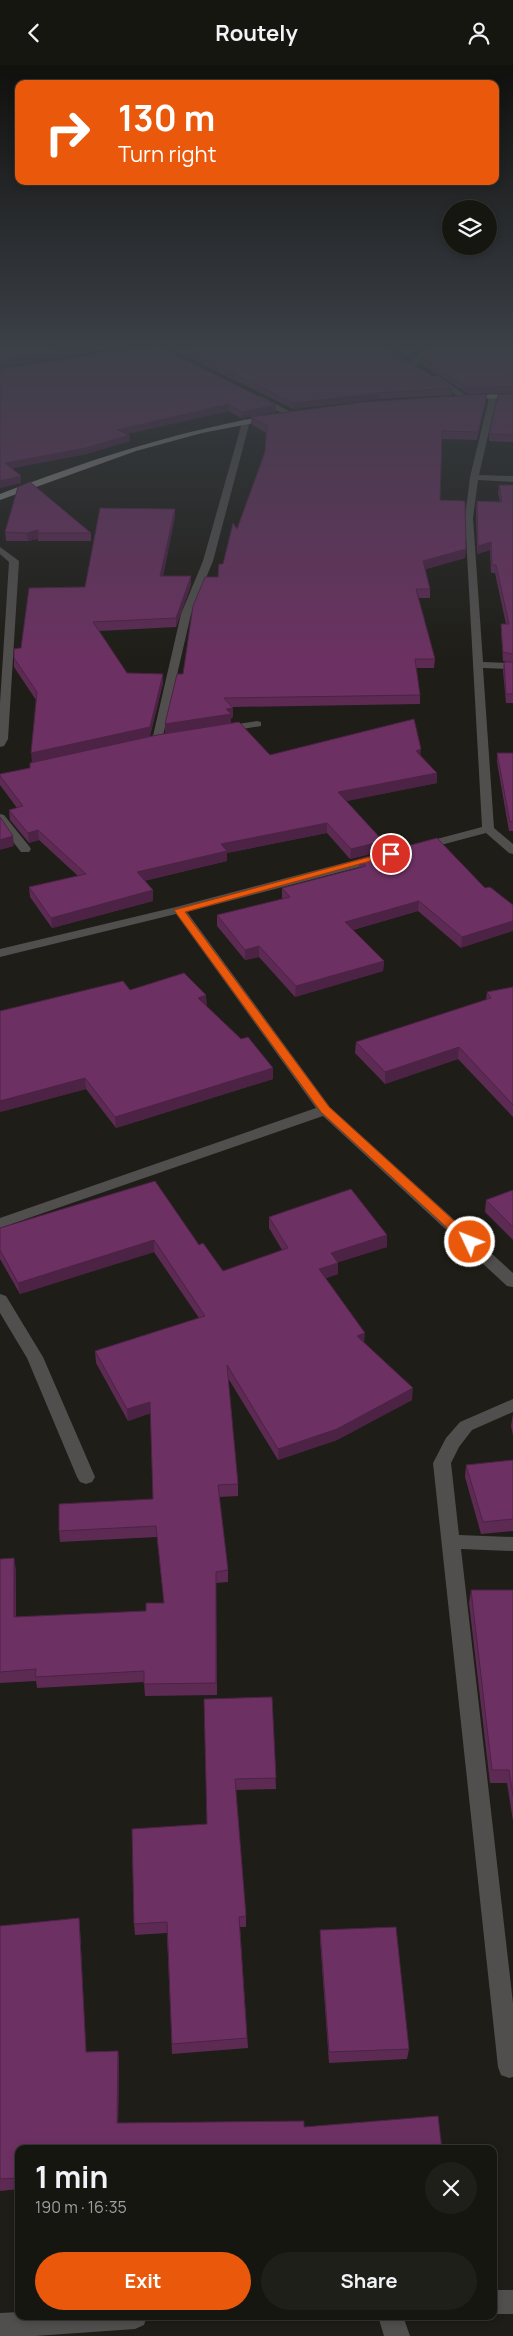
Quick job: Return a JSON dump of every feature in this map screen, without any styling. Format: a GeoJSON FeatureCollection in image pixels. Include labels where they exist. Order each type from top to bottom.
{"type":"FeatureCollection","features":[{"type":"Feature","properties":{"kind":"main road"},"geometry":{"type":"LineString","coordinates":[[0,497],[129,450]]}},
{"type":"Feature","properties":{"kind":"street"},"geometry":{"type":"LineString","coordinates":[[157,740],[186,614],[208,561],[238,450]]}},
{"type":"Feature","properties":{"kind":"street"},"geometry":{"type":"LineString","coordinates":[[480,450],[474,477],[470,518],[488,829],[513,851]]}},
{"type":"Feature","properties":{"kind":"street"},"geometry":{"type":"LineString","coordinates":[[474,477],[513,479]]}},
{"type":"Feature","properties":{"kind":"street"},"geometry":{"type":"LineString","coordinates":[[0,550],[14,561],[3,739],[0,744]]}},
{"type":"Feature","properties":{"kind":"street"},"geometry":{"type":"LineString","coordinates":[[478,665],[513,666]]}},
{"type":"Feature","properties":{"kind":"street"},"geometry":{"type":"LineString","coordinates":[[211,731],[257,724]]}},
{"type":"Feature","properties":{"kind":"street"},"geometry":{"type":"LineString","coordinates":[[0,817],[25,849]]}},
{"type":"Feature","properties":{"kind":"street"},"geometry":{"type":"LineString","coordinates":[[410,849],[488,829]]}},
{"type":"Feature","properties":{"kind":"street"},"geometry":{"type":"LineString","coordinates":[[0,953],[179,910],[391,854]]}},
{"type":"Feature","properties":{"kind":"street"},"geometry":{"type":"LineString","coordinates":[[179,910],[325,1109],[513,1282]]}},
{"type":"Feature","properties":{"kind":"street"},"geometry":{"type":"LineString","coordinates":[[0,1223],[325,1109]]}},
{"type":"Feature","properties":{"kind":"street"},"geometry":{"type":"LineString","coordinates":[[0,1300],[35,1357],[86,1477]]}},
{"type":"Feature","properties":{"kind":"street"},"geometry":{"type":"LineString","coordinates":[[509,2067],[442,1463],[452,1443],[466,1426],[513,1405]]}},
{"type":"Feature","properties":{"kind":"street"},"geometry":{"type":"LineString","coordinates":[[452,1542],[513,1544]]}},
{"type":"Feature","properties":{"kind":"street"},"geometry":{"type":"LineString","coordinates":[[497,2302],[513,2302]]}},
{"type":"Feature","properties":{"kind":"street"},"geometry":{"type":"LineString","coordinates":[[0,2326],[82,2320]]}},
{"type":"Feature","properties":{"kind":"street"},"geometry":{"type":"LineString","coordinates":[[392,2320],[398,2336]]}},
{"type":"Feature","properties":{"kind":"building"},"geometry":{"type":"Polygon","coordinates":[[[0,450],[75,450],[5,463],[21,476],[0,481],[0,450]]]}},
{"type":"Feature","properties":{"kind":"building"},"geometry":{"type":"Polygon","coordinates":[[[265,450],[441,450],[440,500],[465,501],[466,549],[423,561],[430,589],[416,589],[435,659],[415,659],[420,695],[224,698],[233,708],[226,709],[231,714],[165,724],[177,674],[183,674],[193,606],[205,577],[218,577],[219,564],[223,564],[233,523],[237,529],[265,450]]]}},
{"type":"Feature","properties":{"kind":"building"},"geometry":{"type":"Polygon","coordinates":[[[30,482],[91,533],[38,533],[38,530],[27,533],[5,532],[18,487],[30,482]]]}},
{"type":"Feature","properties":{"kind":"building"},"geometry":{"type":"Polygon","coordinates":[[[499,485],[513,485],[513,654],[503,652],[501,624],[509,624],[496,565],[492,565],[491,542],[478,546],[477,501],[502,502],[499,485]]]}},
{"type":"Feature","properties":{"kind":"building"},"geometry":{"type":"Polygon","coordinates":[[[100,508],[175,509],[160,576],[191,576],[176,618],[93,622],[127,673],[163,674],[150,727],[31,753],[37,692],[14,658],[14,649],[21,648],[29,588],[85,587],[100,508]]]}},
{"type":"Feature","properties":{"kind":"building"},"geometry":{"type":"Polygon","coordinates":[[[504,662],[513,662],[513,694],[506,694],[504,662]]]}},
{"type":"Feature","properties":{"kind":"building"},"geometry":{"type":"Polygon","coordinates":[[[414,719],[421,749],[416,751],[437,773],[338,792],[383,841],[351,849],[327,823],[221,844],[227,851],[137,872],[153,890],[51,918],[29,887],[86,874],[38,830],[28,833],[9,810],[23,806],[0,774],[30,768],[30,763],[157,735],[239,722],[270,755],[414,719]]]}},
{"type":"Feature","properties":{"kind":"building"},"geometry":{"type":"Polygon","coordinates":[[[497,753],[513,753],[513,821],[510,822],[497,753]]]}},
{"type":"Feature","properties":{"kind":"building"},"geometry":{"type":"Polygon","coordinates":[[[0,817],[13,836],[0,840],[0,817]]]}},
{"type":"Feature","properties":{"kind":"building"},"geometry":{"type":"Polygon","coordinates":[[[437,838],[485,888],[490,887],[513,905],[513,921],[462,937],[419,901],[345,922],[384,961],[296,986],[259,946],[245,950],[217,915],[290,897],[282,888],[366,866],[359,859],[437,838]]]}},
{"type":"Feature","properties":{"kind":"building"},"geometry":{"type":"Polygon","coordinates":[[[184,973],[206,995],[198,998],[241,1039],[248,1037],[273,1068],[115,1117],[85,1078],[0,1101],[0,1011],[123,981],[130,990],[184,973]]]}},
{"type":"Feature","properties":{"kind":"building"},"geometry":{"type":"Polygon","coordinates":[[[513,987],[513,1105],[459,1047],[385,1072],[356,1042],[491,998],[487,992],[513,987]]]}},
{"type":"Feature","properties":{"kind":"building"},"geometry":{"type":"Polygon","coordinates":[[[155,1181],[199,1245],[203,1243],[223,1271],[288,1248],[269,1217],[351,1189],[387,1235],[331,1253],[338,1263],[319,1269],[365,1333],[357,1336],[413,1388],[337,1429],[278,1449],[227,1365],[238,1484],[218,1485],[228,1570],[216,1572],[216,1683],[144,1684],[144,1671],[35,1677],[36,1669],[0,1672],[0,1559],[14,1558],[14,1617],[146,1611],[146,1603],[164,1603],[156,1526],[59,1531],[59,1504],[153,1499],[150,1402],[127,1409],[95,1351],[205,1316],[154,1240],[18,1283],[0,1250],[0,1228],[155,1181]]]}},
{"type":"Feature","properties":{"kind":"building"},"geometry":{"type":"Polygon","coordinates":[[[513,1190],[513,1227],[486,1200],[513,1190]]]}},
{"type":"Feature","properties":{"kind":"building"},"geometry":{"type":"Polygon","coordinates":[[[513,1460],[513,1519],[483,1522],[466,1465],[513,1460]]]}},
{"type":"Feature","properties":{"kind":"building"},"geometry":{"type":"Polygon","coordinates":[[[471,1590],[513,1590],[513,1796],[509,1770],[492,1770],[471,1590]]]}},
{"type":"Feature","properties":{"kind":"building"},"geometry":{"type":"Polygon","coordinates":[[[272,1697],[276,1778],[235,1779],[246,1916],[239,1917],[247,2038],[172,2044],[167,1922],[134,1924],[132,1829],[207,1824],[204,1699],[272,1697]]]}},
{"type":"Feature","properties":{"kind":"building"},"geometry":{"type":"Polygon","coordinates":[[[79,1918],[86,2052],[118,2051],[117,2123],[304,2121],[304,2127],[438,2116],[442,2145],[15,2145],[15,2178],[0,2179],[0,1926],[79,1918]]]}},
{"type":"Feature","properties":{"kind":"building"},"geometry":{"type":"Polygon","coordinates":[[[396,1927],[409,2049],[329,2052],[320,1930],[396,1927]]]}},
{"type":"Feature","properties":{"kind":"route"},"geometry":{"type":"LineString","coordinates":[[391,854],[179,910],[325,1109],[470,1242]]}}]}
